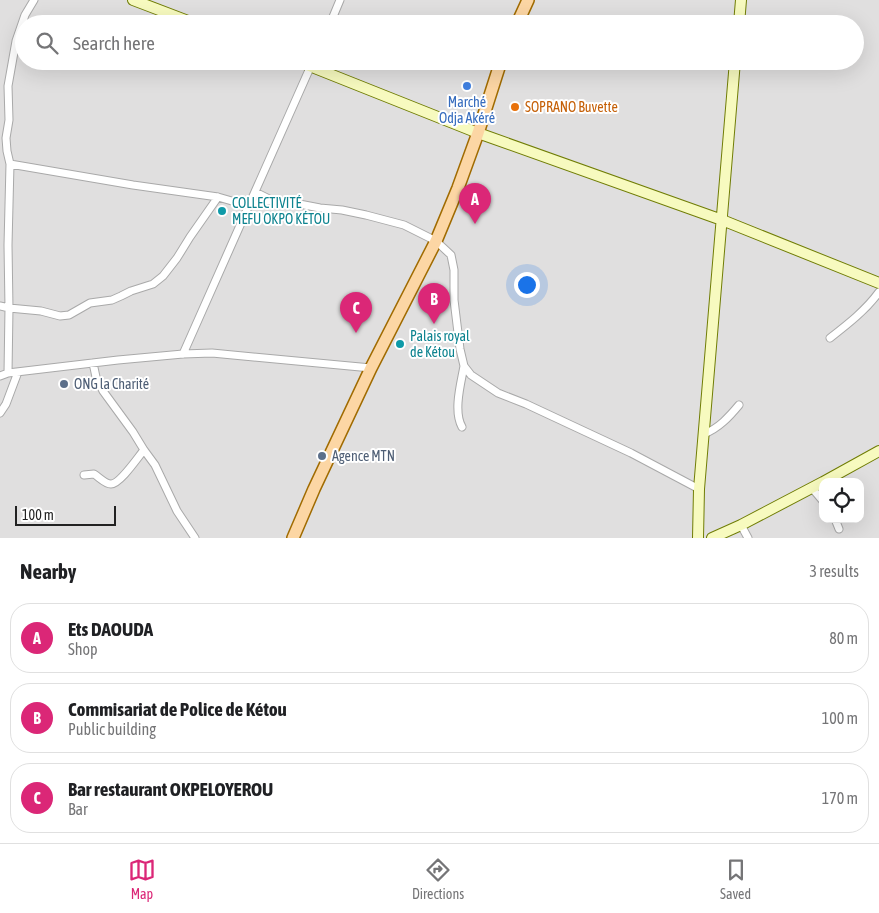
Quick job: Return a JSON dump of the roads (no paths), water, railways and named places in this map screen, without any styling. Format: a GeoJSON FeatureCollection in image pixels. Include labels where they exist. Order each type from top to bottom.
{"type":"FeatureCollection","features":[{"type":"Feature","properties":{"kind":"main road"},"geometry":{"type":"LineString","coordinates":[[522,15],[528,0]]}},
{"type":"Feature","properties":{"kind":"main road"},"geometry":{"type":"LineString","coordinates":[[293,538],[371,368],[436,241],[478,133],[498,70]]}},
{"type":"Feature","properties":{"kind":"street"},"geometry":{"type":"LineString","coordinates":[[25,15],[34,0]]}},
{"type":"Feature","properties":{"kind":"street"},"geometry":{"type":"LineString","coordinates":[[133,0],[172,15]]}},
{"type":"Feature","properties":{"kind":"street"},"geometry":{"type":"LineString","coordinates":[[334,15],[340,0]]}},
{"type":"Feature","properties":{"kind":"street"},"geometry":{"type":"LineString","coordinates":[[739,15],[740,0]]}},
{"type":"Feature","properties":{"kind":"street"},"geometry":{"type":"LineString","coordinates":[[8,373],[9,308],[4,245],[10,164],[6,138],[9,120],[8,86],[15,47]]}},
{"type":"Feature","properties":{"kind":"street"},"geometry":{"type":"LineString","coordinates":[[183,354],[309,70]]}},
{"type":"Feature","properties":{"kind":"street"},"geometry":{"type":"LineString","coordinates":[[326,70],[478,133],[722,220],[879,283]]}},
{"type":"Feature","properties":{"kind":"street"},"geometry":{"type":"LineString","coordinates":[[698,538],[699,488],[734,70]]}},
{"type":"Feature","properties":{"kind":"street"},"geometry":{"type":"LineString","coordinates":[[10,164],[218,197],[249,206],[271,200]]}},
{"type":"Feature","properties":{"kind":"street"},"geometry":{"type":"LineString","coordinates":[[255,192],[271,200],[342,210],[404,225],[436,241],[451,255],[454,270],[455,310],[464,366],[458,403],[459,422],[462,428]]}},
{"type":"Feature","properties":{"kind":"street"},"geometry":{"type":"LineString","coordinates":[[0,306],[41,311],[60,316],[69,315],[90,302],[112,300],[153,284],[164,276],[218,197]]}},
{"type":"Feature","properties":{"kind":"street"},"geometry":{"type":"LineString","coordinates":[[830,338],[859,315],[879,292]]}},
{"type":"Feature","properties":{"kind":"street"},"geometry":{"type":"LineString","coordinates":[[0,376],[8,373],[93,363],[212,353],[371,368]]}},
{"type":"Feature","properties":{"kind":"street"},"geometry":{"type":"LineString","coordinates":[[93,363],[96,377],[103,391],[155,465],[177,511],[195,538]]}},
{"type":"Feature","properties":{"kind":"street"},"geometry":{"type":"LineString","coordinates":[[464,366],[471,375],[498,393],[631,453],[699,488]]}},
{"type":"Feature","properties":{"kind":"street"},"geometry":{"type":"LineString","coordinates":[[0,413],[6,404],[18,372]]}},
{"type":"Feature","properties":{"kind":"street"},"geometry":{"type":"LineString","coordinates":[[704,434],[712,431],[724,422],[739,406]]}},
{"type":"Feature","properties":{"kind":"street"},"geometry":{"type":"LineString","coordinates":[[84,475],[94,474],[107,483],[116,483],[144,450]]}},
{"type":"Feature","properties":{"kind":"street"},"geometry":{"type":"LineString","coordinates":[[830,478],[879,451]]}},
{"type":"Feature","properties":{"kind":"street"},"geometry":{"type":"LineString","coordinates":[[712,538],[819,484]]}},
{"type":"Feature","properties":{"kind":"street"},"geometry":{"type":"LineString","coordinates":[[812,488],[819,496]]}},
{"type":"Feature","properties":{"kind":"street"},"geometry":{"type":"LineString","coordinates":[[837,523],[839,529]]}},
{"type":"Feature","properties":{"kind":"street"},"geometry":{"type":"LineString","coordinates":[[741,525],[748,538]]}},
{"type":"Feature","properties":{"kind":"place","name":"Marché Odja Akéré"},"geometry":{"type":"Point","coordinates":[467,86]}},
{"type":"Feature","properties":{"kind":"place","name":"SOPRANO Buvette"},"geometry":{"type":"Point","coordinates":[515,107]}},
{"type":"Feature","properties":{"kind":"place","name":"COLLECTIVITÉ MEFU OKPO KÉTOU"},"geometry":{"type":"Point","coordinates":[222,211]}},
{"type":"Feature","properties":{"kind":"place","name":"Ets DAOUDA"},"geometry":{"type":"Point","coordinates":[475,224]}},
{"type":"Feature","properties":{"kind":"place","name":"Commisariat de Police de Kétou"},"geometry":{"type":"Point","coordinates":[434,324]}},
{"type":"Feature","properties":{"kind":"place","name":"Bar restaurant OKPELOYEROU"},"geometry":{"type":"Point","coordinates":[356,333]}},
{"type":"Feature","properties":{"kind":"place","name":"Palais royal de Kétou"},"geometry":{"type":"Point","coordinates":[400,344]}},
{"type":"Feature","properties":{"kind":"place","name":"ONG la Charité"},"geometry":{"type":"Point","coordinates":[64,384]}},
{"type":"Feature","properties":{"kind":"place","name":"Agence MTN"},"geometry":{"type":"Point","coordinates":[322,456]}}]}
